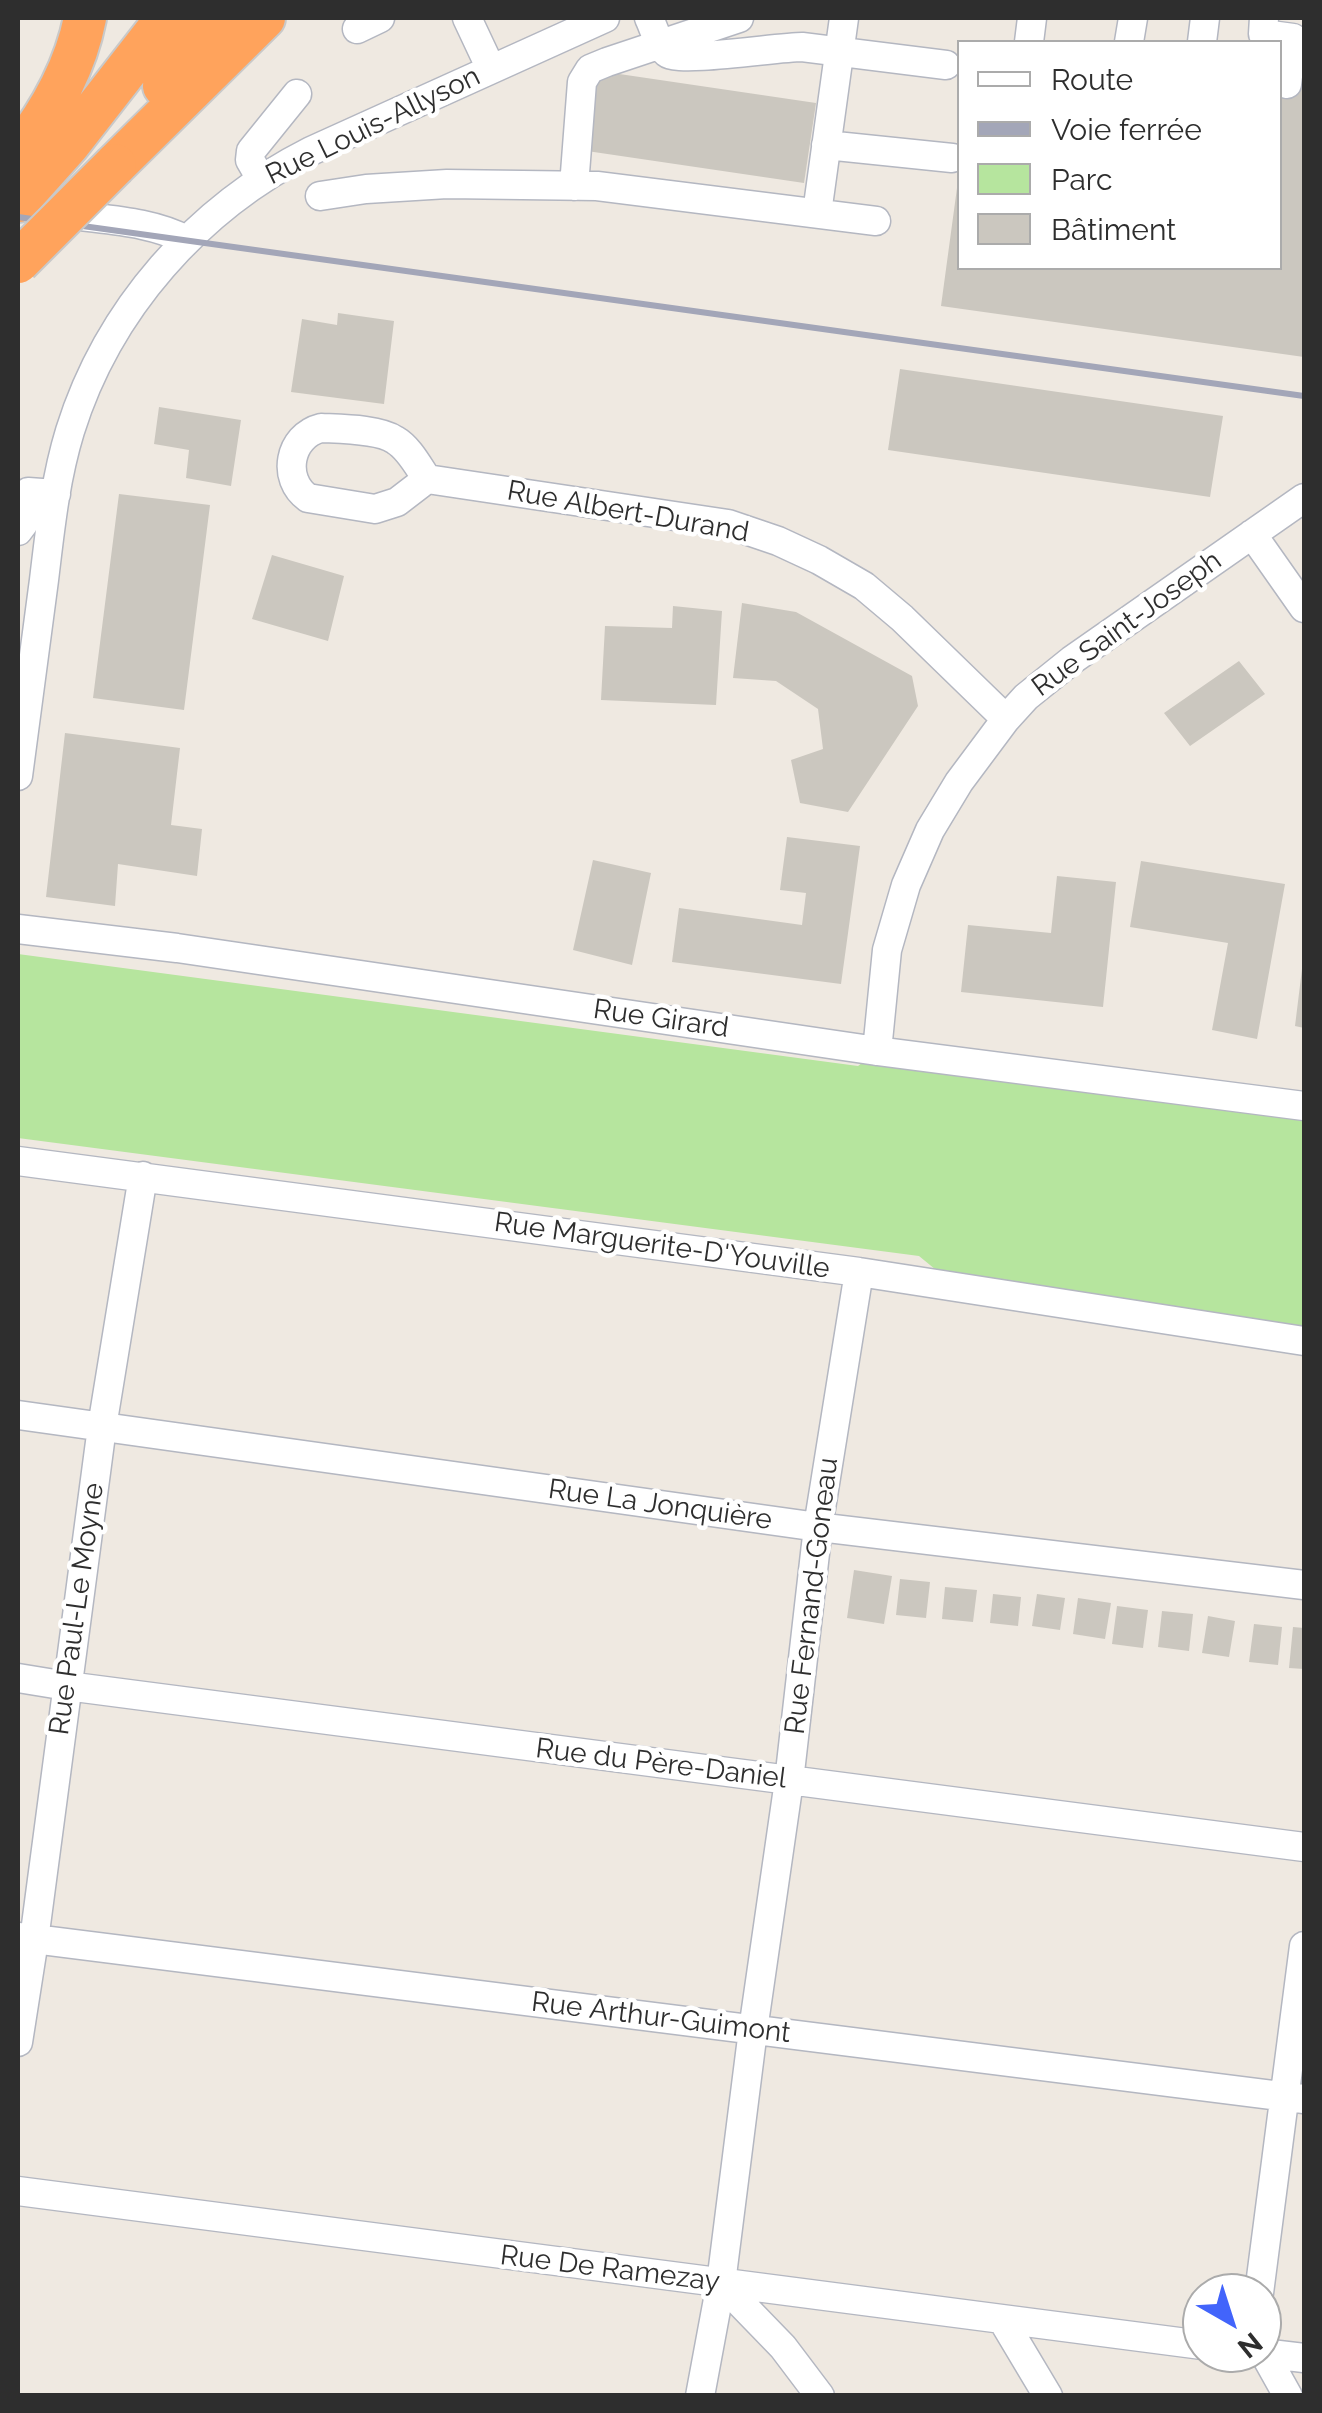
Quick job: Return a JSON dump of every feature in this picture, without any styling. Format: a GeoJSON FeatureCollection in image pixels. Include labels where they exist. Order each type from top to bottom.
{"type":"FeatureCollection","features":[{"type":"Feature","properties":{"kind":"highway"},"geometry":{"type":"LineString","coordinates":[[18,204],[39,125],[76,53],[85,18]]}},
{"type":"Feature","properties":{"kind":"highway"},"geometry":{"type":"LineString","coordinates":[[31,154],[166,18]]}},
{"type":"Feature","properties":{"kind":"highway"},"geometry":{"type":"LineString","coordinates":[[107,164],[216,18]]}},
{"type":"Feature","properties":{"kind":"highway"},"geometry":{"type":"LineString","coordinates":[[18,261],[107,164],[264,18]]}},
{"type":"Feature","properties":{"kind":"street"},"geometry":{"type":"LineString","coordinates":[[468,18],[491,69]]}},
{"type":"Feature","properties":{"kind":"street","name":"Rue Louis-Allyson"},"geometry":{"type":"LineString","coordinates":[[18,776],[30,579],[71,428],[102,354],[142,292],[186,240],[261,180],[312,151],[605,18]]}},
{"type":"Feature","properties":{"kind":"street"},"geometry":{"type":"LineString","coordinates":[[574,186],[584,77],[655,30],[739,18]]}},
{"type":"Feature","properties":{"kind":"street"},"geometry":{"type":"LineString","coordinates":[[817,213],[844,18]]}},
{"type":"Feature","properties":{"kind":"street"},"geometry":{"type":"LineString","coordinates":[[655,30],[668,53],[682,58],[778,47],[946,65]]}},
{"type":"Feature","properties":{"kind":"street"},"geometry":{"type":"LineString","coordinates":[[1264,31],[1299,42],[1287,84]]}},
{"type":"Feature","properties":{"kind":"street"},"geometry":{"type":"LineString","coordinates":[[261,180],[250,159],[251,151],[296,94]]}},
{"type":"Feature","properties":{"kind":"street"},"geometry":{"type":"LineString","coordinates":[[826,145],[952,158]]}},
{"type":"Feature","properties":{"kind":"street"},"geometry":{"type":"LineString","coordinates":[[320,196],[447,184],[574,186],[876,221]]}},
{"type":"Feature","properties":{"kind":"street"},"geometry":{"type":"LineString","coordinates":[[18,204],[166,231],[186,240]]}},
{"type":"Feature","properties":{"kind":"street"},"geometry":{"type":"LineString","coordinates":[[327,428],[394,439],[406,448],[427,479],[397,502],[375,509],[308,498],[296,488],[292,472],[301,438],[316,429],[327,428]]}},
{"type":"Feature","properties":{"kind":"street","name":"Rue Albert-Durand"},"geometry":{"type":"LineString","coordinates":[[427,479],[728,524],[778,541],[864,586],[1006,718]]}},
{"type":"Feature","properties":{"kind":"street"},"geometry":{"type":"LineString","coordinates":[[18,532],[24,523],[28,492],[56,494]]}},
{"type":"Feature","properties":{"kind":"street","name":"Rue Saint-Joseph"},"geometry":{"type":"LineString","coordinates":[[877,1051],[887,950],[906,884],[930,830],[1006,718],[1072,660],[1304,498]]}},
{"type":"Feature","properties":{"kind":"street"},"geometry":{"type":"LineString","coordinates":[[1252,534],[1304,608]]}},
{"type":"Feature","properties":{"kind":"street","name":"Rue Girard"},"geometry":{"type":"LineString","coordinates":[[18,929],[196,951],[877,1051],[1304,1106]]}},
{"type":"Feature","properties":{"kind":"street","name":"Rue Marguerite-D'Youville"},"geometry":{"type":"LineString","coordinates":[[18,1160],[859,1272],[1304,1342]]}},
{"type":"Feature","properties":{"kind":"street","name":"Rue Paul-Le Moyne"},"geometry":{"type":"LineString","coordinates":[[18,2042],[26,1939],[143,1176]]}},
{"type":"Feature","properties":{"kind":"street","name":"Rue Fernand-Goneau"},"geometry":{"type":"LineString","coordinates":[[700,2396],[721,2283],[789,1781],[818,1526],[859,1272]]}},
{"type":"Feature","properties":{"kind":"street","name":"Rue La Jonquière"},"geometry":{"type":"LineString","coordinates":[[18,1416],[818,1526],[1304,1586]]}},
{"type":"Feature","properties":{"kind":"street","name":"Rue du Père-Daniel"},"geometry":{"type":"LineString","coordinates":[[18,1678],[1304,1847]]}},
{"type":"Feature","properties":{"kind":"street","name":"Rue Arthur-Guimont"},"geometry":{"type":"LineString","coordinates":[[26,1939],[1296,2098]]}},
{"type":"Feature","properties":{"kind":"street"},"geometry":{"type":"LineString","coordinates":[[1263,2273],[1296,2098],[1304,1946]]}},
{"type":"Feature","properties":{"kind":"street","name":"Rue De Ramezay"},"geometry":{"type":"LineString","coordinates":[[18,2192],[1182,2342]]}},
{"type":"Feature","properties":{"kind":"street"},"geometry":{"type":"LineString","coordinates":[[721,2283],[783,2347],[820,2396]]}},
{"type":"Feature","properties":{"kind":"street"},"geometry":{"type":"LineString","coordinates":[[1002,2320],[1048,2396]]}},
{"type":"Feature","properties":{"kind":"street"},"geometry":{"type":"LineString","coordinates":[[1277,2373],[1288,2396]]}},
{"type":"Feature","properties":{"kind":"green space"},"geometry":{"type":"Polygon","coordinates":[[[18,954],[858,1066],[877,1051],[1304,1100],[1304,1343],[969,1297],[919,1256],[18,1138],[18,954]]]}},
{"type":"Feature","properties":{"kind":"building"},"geometry":{"type":"Polygon","coordinates":[[[599,71],[816,103],[804,183],[587,151],[599,71]]]}},
{"type":"Feature","properties":{"kind":"building"},"geometry":{"type":"Polygon","coordinates":[[[1282,83],[1304,86],[1304,357],[941,306],[957,188],[957,270],[1282,270],[1282,83]]]}},
{"type":"Feature","properties":{"kind":"building"},"geometry":{"type":"Polygon","coordinates":[[[338,313],[394,321],[384,404],[291,392],[302,319],[337,325],[338,313]]]}},
{"type":"Feature","properties":{"kind":"building"},"geometry":{"type":"Polygon","coordinates":[[[900,369],[1223,416],[1210,497],[888,450],[900,369]]]}},
{"type":"Feature","properties":{"kind":"building"},"geometry":{"type":"Polygon","coordinates":[[[159,407],[241,420],[231,486],[186,478],[189,450],[154,444],[159,407]]]}},
{"type":"Feature","properties":{"kind":"building"},"geometry":{"type":"Polygon","coordinates":[[[119,494],[210,505],[184,710],[93,698],[119,494]]]}},
{"type":"Feature","properties":{"kind":"building"},"geometry":{"type":"Polygon","coordinates":[[[272,555],[344,576],[328,641],[252,619],[272,555]]]}},
{"type":"Feature","properties":{"kind":"building"},"geometry":{"type":"Polygon","coordinates":[[[742,603],[796,612],[912,676],[918,706],[848,812],[800,803],[791,760],[823,749],[818,709],[776,681],[733,678],[742,603]]]}},
{"type":"Feature","properties":{"kind":"building"},"geometry":{"type":"Polygon","coordinates":[[[673,606],[722,611],[716,705],[601,700],[605,626],[672,628],[673,606]]]}},
{"type":"Feature","properties":{"kind":"building"},"geometry":{"type":"Polygon","coordinates":[[[1239,661],[1265,694],[1190,746],[1164,713],[1239,661]]]}},
{"type":"Feature","properties":{"kind":"building"},"geometry":{"type":"Polygon","coordinates":[[[65,733],[180,748],[171,825],[202,829],[197,876],[118,864],[115,906],[46,897],[65,733]]]}},
{"type":"Feature","properties":{"kind":"building"},"geometry":{"type":"Polygon","coordinates":[[[787,837],[860,846],[841,984],[672,962],[679,908],[802,925],[806,893],[780,890],[787,837]]]}},
{"type":"Feature","properties":{"kind":"building"},"geometry":{"type":"Polygon","coordinates":[[[593,860],[651,873],[632,965],[573,950],[593,860]]]}},
{"type":"Feature","properties":{"kind":"building"},"geometry":{"type":"Polygon","coordinates":[[[1141,861],[1285,884],[1257,1039],[1212,1030],[1228,943],[1130,927],[1141,861]]]}},
{"type":"Feature","properties":{"kind":"building"},"geometry":{"type":"Polygon","coordinates":[[[1057,876],[1116,882],[1103,1007],[961,992],[968,925],[1051,933],[1057,876]]]}},
{"type":"Feature","properties":{"kind":"building"},"geometry":{"type":"Polygon","coordinates":[[[1304,970],[1304,1028],[1295,1026],[1304,970]]]}},
{"type":"Feature","properties":{"kind":"building"},"geometry":{"type":"Polygon","coordinates":[[[854,1570],[892,1576],[884,1624],[847,1618],[854,1570]]]}},
{"type":"Feature","properties":{"kind":"building"},"geometry":{"type":"Polygon","coordinates":[[[900,1579],[930,1582],[926,1618],[896,1615],[900,1579]]]}},
{"type":"Feature","properties":{"kind":"building"},"geometry":{"type":"Polygon","coordinates":[[[945,1587],[977,1590],[973,1622],[942,1619],[945,1587]]]}},
{"type":"Feature","properties":{"kind":"building"},"geometry":{"type":"Polygon","coordinates":[[[993,1594],[1021,1597],[1018,1626],[990,1623],[993,1594]]]}},
{"type":"Feature","properties":{"kind":"building"},"geometry":{"type":"Polygon","coordinates":[[[1037,1594],[1065,1598],[1060,1630],[1032,1626],[1037,1594]]]}},
{"type":"Feature","properties":{"kind":"building"},"geometry":{"type":"Polygon","coordinates":[[[1078,1598],[1111,1603],[1105,1639],[1073,1634],[1078,1598]]]}},
{"type":"Feature","properties":{"kind":"building"},"geometry":{"type":"Polygon","coordinates":[[[1117,1606],[1148,1610],[1143,1648],[1112,1644],[1117,1606]]]}},
{"type":"Feature","properties":{"kind":"building"},"geometry":{"type":"Polygon","coordinates":[[[1162,1611],[1193,1614],[1189,1651],[1158,1647],[1162,1611]]]}},
{"type":"Feature","properties":{"kind":"building"},"geometry":{"type":"Polygon","coordinates":[[[1208,1616],[1235,1621],[1229,1657],[1202,1653],[1208,1616]]]}},
{"type":"Feature","properties":{"kind":"building"},"geometry":{"type":"Polygon","coordinates":[[[1254,1624],[1282,1627],[1278,1665],[1249,1662],[1254,1624]]]}},
{"type":"Feature","properties":{"kind":"building"},"geometry":{"type":"Polygon","coordinates":[[[1293,1627],[1304,1628],[1304,1669],[1289,1668],[1293,1627]]]}},
{"type":"Feature","properties":{"kind":"railway"},"geometry":{"type":"LineString","coordinates":[[18,217],[1304,396]]}}]}
